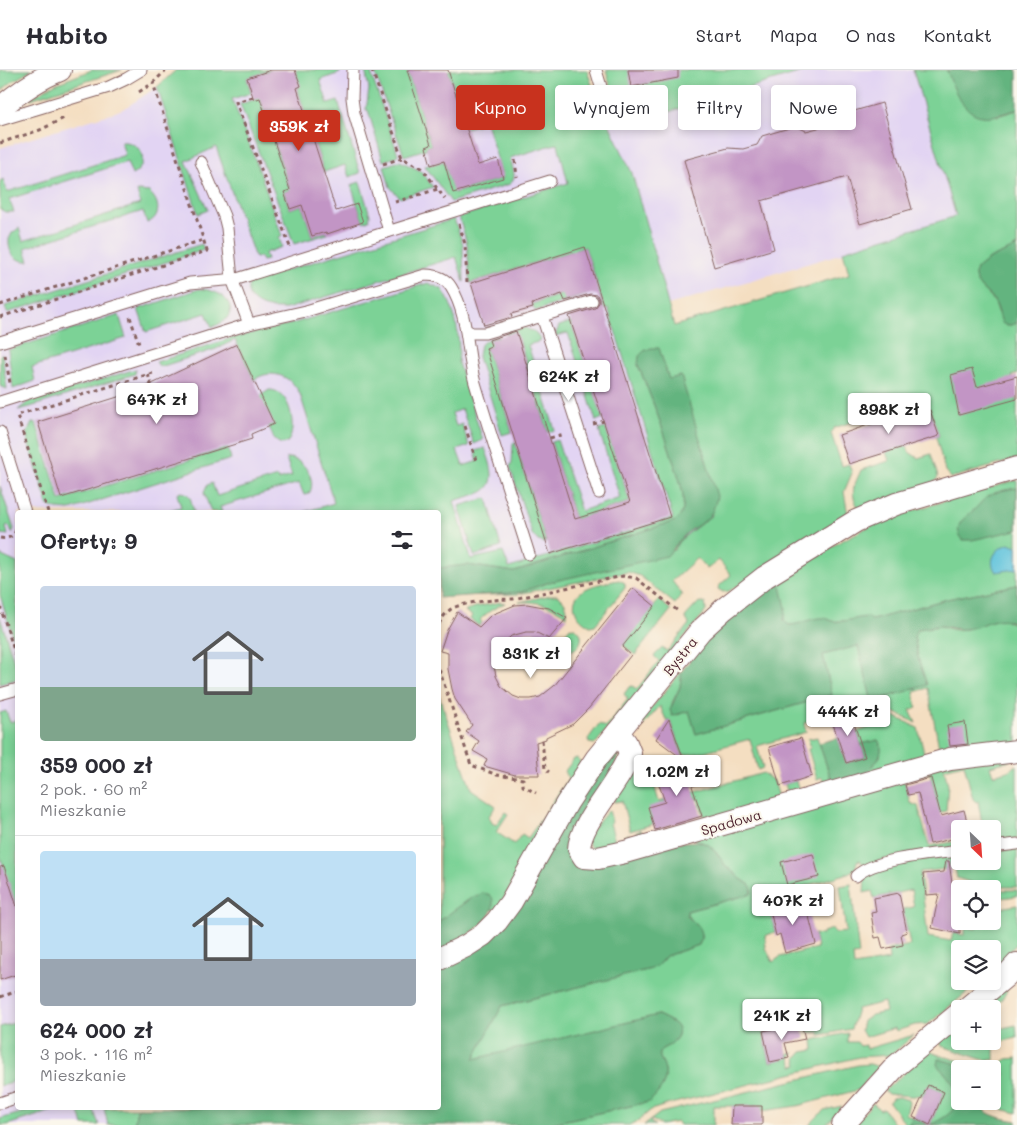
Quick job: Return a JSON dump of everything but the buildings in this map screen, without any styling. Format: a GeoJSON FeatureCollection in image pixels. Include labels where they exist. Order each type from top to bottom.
{"type":"FeatureCollection","features":[{"type":"Feature","properties":{"kind":"street"},"geometry":{"type":"LineString","coordinates":[[0,108],[39,79],[60,70]]}},
{"type":"Feature","properties":{"kind":"street","name":"Bystra"},"geometry":{"type":"LineString","coordinates":[[441,958],[483,935],[496,921],[511,902],[567,803],[596,759],[700,631],[724,609],[765,577],[856,521],[896,504],[1017,468]]}},
{"type":"Feature","properties":{"kind":"street","name":"Spadowa"},"geometry":{"type":"LineString","coordinates":[[618,732],[630,753],[581,836],[579,849],[588,858],[616,854],[942,761],[971,755],[1017,751]]}},
{"type":"Feature","properties":{"kind":"street"},"geometry":{"type":"LineString","coordinates":[[977,1000],[1006,976],[1017,964]]}},
{"type":"Feature","properties":{"kind":"street"},"geometry":{"type":"LineString","coordinates":[[844,1125],[896,1066],[951,1021]]}},
{"type":"Feature","properties":{"kind":"lane"},"geometry":{"type":"LineString","coordinates":[[0,120],[110,86],[141,70]]}},
{"type":"Feature","properties":{"kind":"lane"},"geometry":{"type":"LineString","coordinates":[[353,70],[352,98],[354,113],[389,231]]}},
{"type":"Feature","properties":{"kind":"lane"},"geometry":{"type":"LineString","coordinates":[[596,70],[600,85]]}},
{"type":"Feature","properties":{"kind":"lane"},"geometry":{"type":"LineString","coordinates":[[201,162],[224,216],[232,279],[249,324]]}},
{"type":"Feature","properties":{"kind":"lane"},"geometry":{"type":"LineString","coordinates":[[1,341],[190,283],[245,276],[550,181]]}},
{"type":"Feature","properties":{"kind":"lane"},"geometry":{"type":"LineString","coordinates":[[0,402],[249,324],[306,312],[415,278],[433,275],[446,281],[451,287],[463,318],[475,381],[529,554]]}},
{"type":"Feature","properties":{"kind":"lane"},"geometry":{"type":"LineString","coordinates":[[466,330],[472,333],[485,333],[592,301]]}},
{"type":"Feature","properties":{"kind":"lane"},"geometry":{"type":"LineString","coordinates":[[542,316],[599,493]]}},
{"type":"Feature","properties":{"kind":"lane"},"geometry":{"type":"LineString","coordinates":[[0,432],[24,510]]}},
{"type":"Feature","properties":{"kind":"lane"},"geometry":{"type":"LineString","coordinates":[[0,694],[15,690]]}},
{"type":"Feature","properties":{"kind":"lane"},"geometry":{"type":"LineString","coordinates":[[1001,846],[1017,844]]}},
{"type":"Feature","properties":{"kind":"lane"},"geometry":{"type":"LineString","coordinates":[[856,876],[868,868],[884,863],[951,852]]}},
{"type":"Feature","properties":{"kind":"lane"},"geometry":{"type":"LineString","coordinates":[[0,1103],[15,1098]]}},
{"type":"Feature","properties":{"kind":"path"},"geometry":{"type":"LineString","coordinates":[[372,70],[402,158],[422,168],[450,205],[453,204],[465,244],[467,283]]}},
{"type":"Feature","properties":{"kind":"path"},"geometry":{"type":"LineString","coordinates":[[0,317],[207,251],[153,83]]}},
{"type":"Feature","properties":{"kind":"path"},"geometry":{"type":"LineString","coordinates":[[252,97],[236,102],[291,250]]}},
{"type":"Feature","properties":{"kind":"path"},"geometry":{"type":"LineString","coordinates":[[514,160],[517,169],[516,182]]}},
{"type":"Feature","properties":{"kind":"path"},"geometry":{"type":"LineString","coordinates":[[0,305],[203,240]]}},
{"type":"Feature","properties":{"kind":"path"},"geometry":{"type":"LineString","coordinates":[[118,279],[152,388]]}},
{"type":"Feature","properties":{"kind":"path"},"geometry":{"type":"LineString","coordinates":[[1,341],[12,399],[47,510]]}},
{"type":"Feature","properties":{"kind":"path"},"geometry":{"type":"LineString","coordinates":[[18,416],[157,371]]}},
{"type":"Feature","properties":{"kind":"path"},"geometry":{"type":"LineString","coordinates":[[465,426],[476,460]]}},
{"type":"Feature","properties":{"kind":"path"},"geometry":{"type":"LineString","coordinates":[[441,621],[446,613],[461,605],[498,599],[513,599],[623,576],[636,578],[678,612]]}},
{"type":"Feature","properties":{"kind":"path"},"geometry":{"type":"LineString","coordinates":[[0,606],[15,654]]}},
{"type":"Feature","properties":{"kind":"path"},"geometry":{"type":"LineString","coordinates":[[441,675],[471,765],[497,775],[515,776],[523,779],[523,786],[536,792]]}},
{"type":"Feature","properties":{"kind":"path"},"geometry":{"type":"LineString","coordinates":[[542,740],[545,769],[549,772]]}},
{"type":"Feature","properties":{"kind":"path"},"geometry":{"type":"LineString","coordinates":[[0,997],[15,992]]}},
{"type":"Feature","properties":{"kind":"shaded area"},"geometry":{"type":"Polygon","coordinates":[[[176,70],[587,70],[592,85],[555,85],[555,130],[668,130],[668,112],[678,109],[678,130],[761,130],[761,85],[758,85],[808,70],[913,70],[956,216],[843,251],[843,253],[668,305],[632,173],[611,131],[726,528],[521,592],[441,598],[441,510],[15,510],[15,1110],[137,1110],[143,1125],[0,1125],[0,148],[125,108],[157,87],[176,70]]]}},
{"type":"Feature","properties":{"kind":"green space"},"geometry":{"type":"Polygon","coordinates":[[[0,70],[32,70],[13,81],[0,92],[0,70]]]}},
{"type":"Feature","properties":{"kind":"green space"},"geometry":{"type":"Polygon","coordinates":[[[92,70],[122,70],[30,98],[55,84],[92,70]]]}},
{"type":"Feature","properties":{"kind":"green space"},"geometry":{"type":"Polygon","coordinates":[[[176,70],[271,70],[247,78],[251,93],[232,99],[282,236],[279,237],[282,247],[265,253],[267,260],[262,261],[260,257],[255,258],[216,147],[186,161],[208,210],[198,214],[157,87],[176,70]]]}},
{"type":"Feature","properties":{"kind":"green space"},"geometry":{"type":"Polygon","coordinates":[[[295,70],[339,70],[340,73],[320,80],[328,104],[338,101],[360,173],[349,177],[345,165],[324,172],[297,88],[300,86],[295,70]]]}},
{"type":"Feature","properties":{"kind":"green space"},"geometry":{"type":"Polygon","coordinates":[[[365,70],[370,70],[398,154],[396,157],[383,161],[368,110],[366,110],[369,89],[365,70]]]}},
{"type":"Feature","properties":{"kind":"green space"},"geometry":{"type":"Polygon","coordinates":[[[374,70],[407,70],[431,145],[426,147],[426,149],[404,156],[374,70]]]}},
{"type":"Feature","properties":{"kind":"green space"},"geometry":{"type":"Polygon","coordinates":[[[448,70],[587,70],[592,85],[555,85],[555,130],[612,130],[632,173],[674,326],[849,274],[843,251],[956,216],[913,70],[947,70],[997,116],[1017,110],[1017,246],[986,261],[977,269],[975,274],[978,283],[994,301],[1000,316],[1007,326],[1017,323],[1017,374],[1012,376],[1017,397],[1017,459],[951,478],[945,471],[936,437],[939,436],[930,410],[917,414],[915,409],[897,415],[909,452],[918,458],[931,454],[938,477],[934,483],[859,509],[853,493],[861,470],[889,461],[883,442],[871,420],[868,421],[864,418],[834,428],[831,433],[842,466],[849,464],[852,473],[844,492],[848,515],[729,591],[723,592],[718,589],[731,575],[719,560],[707,569],[697,558],[672,581],[682,594],[675,604],[640,576],[628,572],[518,594],[459,596],[521,592],[550,582],[674,550],[679,541],[712,515],[681,376],[669,380],[638,365],[662,426],[678,474],[683,497],[683,509],[680,516],[675,521],[514,572],[467,565],[441,568],[441,510],[311,510],[334,503],[300,394],[291,382],[280,375],[267,374],[254,380],[235,340],[216,349],[160,367],[156,362],[232,338],[291,324],[428,283],[442,289],[451,305],[458,334],[458,363],[483,440],[474,444],[462,409],[452,413],[456,426],[462,424],[469,446],[457,450],[463,466],[478,461],[475,451],[485,448],[491,466],[492,479],[486,489],[480,493],[454,501],[471,559],[503,552],[509,568],[673,518],[608,308],[588,313],[603,306],[598,291],[535,311],[532,304],[597,283],[585,247],[470,283],[467,244],[459,217],[568,183],[558,144],[510,158],[514,178],[510,184],[451,202],[425,166],[444,161],[454,193],[503,178],[488,130],[545,130],[545,85],[456,85],[456,96],[448,70]]]}},
{"type":"Feature","properties":{"kind":"green space"},"geometry":{"type":"Polygon","coordinates":[[[606,70],[808,70],[758,85],[678,85],[678,109],[668,112],[668,85],[610,85],[606,70]]]}},
{"type":"Feature","properties":{"kind":"green space"},"geometry":{"type":"Polygon","coordinates":[[[947,70],[1017,70],[1017,110],[991,116],[975,114],[959,98],[947,70]]]}},
{"type":"Feature","properties":{"kind":"green space"},"geometry":{"type":"Polygon","coordinates":[[[260,98],[290,190],[284,192],[290,209],[302,205],[312,236],[326,232],[327,234],[294,244],[240,104],[260,98]]]}},
{"type":"Feature","properties":{"kind":"green space"},"geometry":{"type":"Polygon","coordinates":[[[121,142],[128,142],[134,145],[142,154],[141,165],[138,171],[132,175],[127,162],[9,199],[14,212],[5,212],[0,209],[0,181],[3,179],[7,192],[125,155],[121,142]]]}},
{"type":"Feature","properties":{"kind":"green space"},"geometry":{"type":"Polygon","coordinates":[[[400,161],[421,171],[433,187],[400,198],[390,187],[384,166],[400,161]]]}},
{"type":"Feature","properties":{"kind":"green space"},"geometry":{"type":"Polygon","coordinates":[[[360,182],[370,215],[369,220],[363,222],[351,185],[360,182]]]}},
{"type":"Feature","properties":{"kind":"green space"},"geometry":{"type":"Polygon","coordinates":[[[137,191],[149,192],[157,204],[158,209],[155,217],[147,223],[143,211],[25,248],[29,261],[20,260],[13,256],[9,239],[12,233],[19,228],[23,241],[140,204],[137,191]]]}},
{"type":"Feature","properties":{"kind":"green space"},"geometry":{"type":"Polygon","coordinates":[[[454,219],[463,244],[464,282],[456,257],[286,309],[262,306],[249,296],[248,289],[251,281],[454,219]]]}},
{"type":"Feature","properties":{"kind":"green space"},"geometry":{"type":"Polygon","coordinates":[[[202,244],[204,250],[7,313],[5,306],[202,244]]]}},
{"type":"Feature","properties":{"kind":"green space"},"geometry":{"type":"Polygon","coordinates":[[[1017,246],[1017,323],[1007,326],[1002,323],[994,301],[980,287],[975,274],[977,269],[986,261],[1017,246]]]}},
{"type":"Feature","properties":{"kind":"green space"},"geometry":{"type":"Polygon","coordinates":[[[199,289],[217,293],[229,303],[229,316],[223,322],[212,327],[206,313],[146,332],[138,309],[199,289]]]}},
{"type":"Feature","properties":{"kind":"green space"},"geometry":{"type":"Polygon","coordinates":[[[119,315],[126,338],[32,367],[35,381],[13,389],[8,350],[119,315]]]}},
{"type":"Feature","properties":{"kind":"green space"},"geometry":{"type":"Polygon","coordinates":[[[571,322],[603,418],[596,421],[568,333],[555,336],[559,326],[571,322]]]}},
{"type":"Feature","properties":{"kind":"green space"},"geometry":{"type":"Polygon","coordinates":[[[525,328],[535,332],[541,341],[528,345],[555,430],[548,432],[519,339],[509,341],[506,332],[525,328]]]}},
{"type":"Feature","properties":{"kind":"green space"},"geometry":{"type":"Polygon","coordinates":[[[498,336],[500,344],[486,348],[512,432],[502,435],[478,357],[483,342],[498,336]]]}},
{"type":"Feature","properties":{"kind":"green space"},"geometry":{"type":"Polygon","coordinates":[[[651,348],[659,348],[669,379],[681,376],[717,496],[711,514],[707,519],[686,534],[667,556],[550,582],[521,592],[441,598],[441,568],[467,565],[514,572],[675,521],[679,517],[683,511],[680,480],[662,426],[638,365],[639,356],[651,348]]]}},
{"type":"Feature","properties":{"kind":"green space"},"geometry":{"type":"Polygon","coordinates":[[[2,353],[7,389],[0,386],[0,355],[2,353]]]}},
{"type":"Feature","properties":{"kind":"green space"},"geometry":{"type":"Polygon","coordinates":[[[136,369],[135,374],[18,410],[28,402],[136,369]]]}},
{"type":"Feature","properties":{"kind":"green space"},"geometry":{"type":"Polygon","coordinates":[[[269,390],[279,393],[286,401],[290,411],[291,434],[288,441],[282,444],[274,439],[260,404],[259,397],[269,390]]]}},
{"type":"Feature","properties":{"kind":"green space"},"geometry":{"type":"Polygon","coordinates":[[[32,423],[36,423],[60,500],[228,448],[231,459],[70,510],[56,509],[48,505],[26,435],[32,423]]]}},
{"type":"Feature","properties":{"kind":"green space"},"geometry":{"type":"Polygon","coordinates":[[[606,428],[630,502],[575,519],[551,442],[557,440],[581,511],[620,498],[599,430],[606,428]]]}},
{"type":"Feature","properties":{"kind":"green space"},"geometry":{"type":"Polygon","coordinates":[[[515,442],[546,543],[538,541],[532,534],[510,467],[513,443],[515,442]]]}},
{"type":"Feature","properties":{"kind":"green space"},"geometry":{"type":"Polygon","coordinates":[[[286,458],[298,461],[307,470],[312,482],[309,494],[304,495],[299,483],[220,507],[221,510],[210,510],[204,493],[207,485],[212,483],[217,496],[277,477],[278,480],[292,476],[286,458]]]}},
{"type":"Feature","properties":{"kind":"green space"},"geometry":{"type":"Polygon","coordinates":[[[1017,480],[1017,585],[947,599],[872,620],[868,617],[789,625],[784,622],[785,614],[781,586],[775,583],[841,541],[884,519],[1017,480]]]}},
{"type":"Feature","properties":{"kind":"green space"},"geometry":{"type":"Polygon","coordinates":[[[0,486],[14,529],[12,533],[9,526],[6,527],[8,535],[0,534],[0,486]]]}},
{"type":"Feature","properties":{"kind":"green space"},"geometry":{"type":"Polygon","coordinates":[[[1017,488],[1017,530],[972,540],[963,540],[958,530],[961,522],[984,499],[996,492],[1017,488]]]}},
{"type":"Feature","properties":{"kind":"green space"},"geometry":{"type":"Polygon","coordinates":[[[181,492],[186,493],[190,497],[193,510],[171,510],[181,507],[177,494],[181,492]]]}},
{"type":"Feature","properties":{"kind":"green space"},"geometry":{"type":"Polygon","coordinates":[[[487,498],[501,547],[474,556],[459,506],[487,498]]]}},
{"type":"Feature","properties":{"kind":"green space"},"geometry":{"type":"Polygon","coordinates":[[[0,555],[15,562],[15,644],[0,595],[0,555]]]}},
{"type":"Feature","properties":{"kind":"green space"},"geometry":{"type":"Polygon","coordinates":[[[619,580],[625,583],[625,588],[595,625],[590,626],[583,621],[575,609],[577,596],[589,587],[619,580]]]}},
{"type":"Feature","properties":{"kind":"green space"},"geometry":{"type":"Polygon","coordinates":[[[775,583],[779,583],[781,586],[786,608],[784,621],[789,625],[823,618],[832,621],[845,621],[868,617],[872,620],[947,599],[1017,585],[1017,626],[1011,621],[998,620],[965,629],[942,626],[918,629],[914,637],[927,685],[872,702],[858,646],[823,655],[832,695],[696,734],[689,711],[672,716],[670,710],[680,687],[682,671],[700,647],[739,609],[775,583]]]}},
{"type":"Feature","properties":{"kind":"green space"},"geometry":{"type":"Polygon","coordinates":[[[557,595],[564,601],[567,616],[544,604],[519,602],[557,595]]]}},
{"type":"Feature","properties":{"kind":"green space"},"geometry":{"type":"Polygon","coordinates":[[[659,600],[671,610],[635,655],[623,645],[659,600]]]}},
{"type":"Feature","properties":{"kind":"green space"},"geometry":{"type":"Polygon","coordinates":[[[500,602],[505,603],[480,620],[482,622],[479,626],[470,619],[472,616],[465,611],[469,609],[500,602]]]}},
{"type":"Feature","properties":{"kind":"green space"},"geometry":{"type":"Polygon","coordinates":[[[699,602],[705,603],[706,611],[595,744],[589,743],[588,739],[599,724],[606,727],[628,699],[624,694],[629,687],[632,686],[637,689],[659,661],[654,656],[662,648],[667,651],[689,624],[685,617],[699,602]]]}},
{"type":"Feature","properties":{"kind":"green space"},"geometry":{"type":"Polygon","coordinates":[[[0,617],[15,664],[15,680],[0,684],[0,617]]]}},
{"type":"Feature","properties":{"kind":"green space"},"geometry":{"type":"Polygon","coordinates":[[[1004,619],[1017,626],[1017,748],[940,753],[928,688],[914,692],[917,708],[910,710],[916,723],[892,711],[887,697],[927,685],[919,661],[914,636],[915,632],[918,629],[940,626],[955,630],[967,629],[985,622],[1004,619]]]}},
{"type":"Feature","properties":{"kind":"green space"},"geometry":{"type":"Polygon","coordinates":[[[570,627],[579,631],[581,639],[577,647],[569,651],[560,645],[559,641],[570,627]]]}},
{"type":"Feature","properties":{"kind":"green space"},"geometry":{"type":"Polygon","coordinates":[[[858,645],[872,702],[804,723],[806,732],[757,746],[763,768],[758,770],[750,739],[699,753],[683,755],[669,719],[667,722],[660,706],[641,728],[638,724],[682,671],[680,687],[672,703],[678,715],[689,710],[696,734],[832,695],[823,655],[858,645]]]}},
{"type":"Feature","properties":{"kind":"green space"},"geometry":{"type":"Polygon","coordinates":[[[441,701],[471,789],[496,806],[489,816],[492,823],[496,825],[505,812],[508,814],[496,832],[514,844],[522,834],[528,838],[569,778],[564,772],[574,759],[577,758],[581,764],[498,909],[442,919],[441,701]]]}},
{"type":"Feature","properties":{"kind":"green space"},"geometry":{"type":"Polygon","coordinates":[[[6,711],[10,722],[15,721],[15,904],[0,855],[0,713],[6,711]]]}},
{"type":"Feature","properties":{"kind":"green space"},"geometry":{"type":"Polygon","coordinates":[[[894,716],[918,728],[925,757],[920,762],[816,794],[812,787],[824,783],[822,777],[817,779],[808,749],[811,748],[808,739],[817,737],[833,785],[857,778],[880,757],[881,744],[878,740],[861,744],[857,732],[891,720],[894,716]]]}},
{"type":"Feature","properties":{"kind":"green space"},"geometry":{"type":"Polygon","coordinates":[[[838,738],[846,763],[865,757],[861,744],[878,740],[881,745],[881,751],[876,762],[866,772],[855,778],[833,785],[819,743],[838,738]]]}},
{"type":"Feature","properties":{"kind":"green space"},"geometry":{"type":"Polygon","coordinates":[[[617,749],[621,752],[573,850],[698,841],[709,845],[725,865],[750,885],[752,889],[751,894],[687,911],[687,916],[699,929],[701,940],[699,945],[666,956],[658,965],[651,969],[502,1006],[474,1059],[658,1015],[676,1026],[678,1033],[677,1038],[672,1043],[659,1052],[665,1072],[664,1082],[649,1102],[543,1125],[134,1125],[137,1110],[441,1110],[441,970],[456,964],[617,749]]]}},
{"type":"Feature","properties":{"kind":"green space"},"geometry":{"type":"Polygon","coordinates":[[[1012,756],[1006,763],[990,766],[993,775],[1008,771],[1017,765],[1017,839],[1001,840],[1001,820],[981,820],[978,801],[976,802],[973,799],[964,764],[944,769],[948,785],[946,811],[925,817],[921,805],[937,801],[930,773],[904,779],[910,803],[918,806],[929,846],[951,842],[951,848],[889,858],[864,865],[860,860],[857,861],[855,869],[846,874],[802,887],[805,901],[770,910],[775,932],[765,936],[766,948],[773,962],[780,957],[817,948],[814,934],[822,935],[823,932],[832,929],[836,933],[846,932],[840,886],[851,884],[859,955],[853,956],[854,966],[889,960],[888,950],[910,945],[903,909],[914,907],[911,890],[874,898],[872,891],[864,893],[865,876],[899,863],[951,856],[951,868],[920,872],[928,937],[951,941],[951,990],[970,990],[958,1000],[951,1000],[951,1005],[928,1024],[915,1025],[896,1031],[895,1028],[865,1037],[861,1030],[863,1021],[872,1015],[886,1012],[884,1002],[857,1009],[851,1029],[820,1035],[819,1032],[808,1032],[806,1022],[763,1032],[770,1062],[788,1058],[788,1054],[794,1053],[790,1058],[793,1066],[798,1065],[796,1059],[802,1052],[814,1050],[813,1040],[848,1033],[847,1042],[857,1042],[860,1046],[866,1045],[866,1049],[914,1035],[891,1055],[859,1057],[666,1105],[651,1110],[630,1125],[543,1125],[649,1102],[659,1091],[665,1077],[659,1052],[677,1038],[678,1033],[676,1026],[658,1015],[473,1060],[502,1006],[651,969],[658,965],[666,956],[699,945],[701,936],[699,929],[687,916],[687,911],[751,894],[752,889],[750,885],[725,865],[709,845],[690,837],[926,769],[965,760],[1012,756]]]}},
{"type":"Feature","properties":{"kind":"green space"},"geometry":{"type":"Polygon","coordinates":[[[639,763],[630,777],[650,771],[659,802],[763,773],[774,781],[779,797],[788,794],[785,784],[796,781],[800,795],[596,854],[584,838],[609,810],[615,841],[625,839],[624,836],[629,834],[631,842],[638,840],[636,832],[641,830],[646,835],[706,822],[698,798],[663,809],[653,824],[630,831],[622,801],[614,802],[629,769],[639,763]]]}},
{"type":"Feature","properties":{"kind":"green space"},"geometry":{"type":"Polygon","coordinates":[[[1017,849],[1017,887],[1001,887],[1001,880],[963,880],[957,878],[955,870],[1001,870],[1001,850],[1017,849]]]}},
{"type":"Feature","properties":{"kind":"green space"},"geometry":{"type":"Polygon","coordinates":[[[1001,890],[1017,890],[1017,896],[1001,898],[1001,890]]]}},
{"type":"Feature","properties":{"kind":"green space"},"geometry":{"type":"Polygon","coordinates":[[[483,893],[490,895],[493,902],[488,918],[473,932],[441,951],[441,920],[471,898],[483,893]]]}},
{"type":"Feature","properties":{"kind":"green space"},"geometry":{"type":"Polygon","coordinates":[[[1017,905],[1017,943],[1001,962],[1001,940],[951,940],[953,933],[964,935],[965,930],[1001,930],[1001,908],[1017,905]]]}},
{"type":"Feature","properties":{"kind":"green space"},"geometry":{"type":"Polygon","coordinates":[[[1007,987],[1001,1000],[990,1000],[1007,987]]]}},
{"type":"Feature","properties":{"kind":"green space"},"geometry":{"type":"Polygon","coordinates":[[[15,1023],[15,1081],[0,1086],[0,1027],[15,1023]]]}},
{"type":"Feature","properties":{"kind":"green space"},"geometry":{"type":"Polygon","coordinates":[[[1016,1025],[1017,1038],[1001,1042],[1001,1028],[1016,1025]]]}},
{"type":"Feature","properties":{"kind":"green space"},"geometry":{"type":"Polygon","coordinates":[[[951,1031],[951,1049],[942,1046],[939,1041],[951,1031]]]}},
{"type":"Feature","properties":{"kind":"green space"},"geometry":{"type":"Polygon","coordinates":[[[954,1050],[994,1050],[994,1060],[981,1059],[954,1050]]]}},
{"type":"Feature","properties":{"kind":"green space"},"geometry":{"type":"Polygon","coordinates":[[[929,1051],[957,1060],[951,1060],[951,1062],[939,1059],[951,1080],[951,1110],[953,1110],[930,1125],[944,1092],[928,1085],[923,1096],[888,1094],[884,1091],[929,1051]]]}},
{"type":"Feature","properties":{"kind":"green space"},"geometry":{"type":"Polygon","coordinates":[[[1017,1058],[1017,1113],[1001,1109],[1001,1074],[1005,1075],[1003,1062],[1007,1059],[1017,1058]]]}},
{"type":"Feature","properties":{"kind":"green space"},"geometry":{"type":"Polygon","coordinates":[[[938,1059],[951,1062],[951,1081],[937,1065],[938,1059]]]}},
{"type":"Feature","properties":{"kind":"green space"},"geometry":{"type":"Polygon","coordinates":[[[870,1064],[879,1067],[858,1090],[797,1106],[762,1111],[762,1106],[714,1106],[714,1125],[679,1125],[677,1122],[661,1125],[652,1120],[650,1122],[655,1125],[644,1125],[660,1113],[858,1065],[870,1064]]]}},
{"type":"Feature","properties":{"kind":"green space"},"geometry":{"type":"Polygon","coordinates":[[[899,1097],[908,1100],[909,1103],[906,1114],[913,1117],[908,1125],[906,1125],[889,1102],[892,1098],[899,1097]]]}},
{"type":"Feature","properties":{"kind":"green space"},"geometry":{"type":"Polygon","coordinates":[[[873,1103],[880,1110],[883,1108],[895,1125],[853,1125],[873,1103]]]}},
{"type":"Feature","properties":{"kind":"green space"},"geometry":{"type":"Polygon","coordinates":[[[842,1106],[826,1125],[809,1125],[824,1110],[842,1106]]]}},
{"type":"Feature","properties":{"kind":"green space"},"geometry":{"type":"Polygon","coordinates":[[[31,1110],[55,1110],[7,1125],[0,1125],[0,1119],[31,1110]]]}},
{"type":"Feature","properties":{"kind":"green space"},"geometry":{"type":"Polygon","coordinates":[[[79,1110],[94,1110],[99,1125],[83,1125],[79,1110]]]}},
{"type":"Feature","properties":{"kind":"green space"},"geometry":{"type":"Polygon","coordinates":[[[104,1110],[137,1110],[134,1125],[108,1125],[104,1110]]]}},
{"type":"Feature","properties":{"kind":"green space"},"geometry":{"type":"Polygon","coordinates":[[[953,1110],[984,1110],[999,1117],[1017,1121],[1017,1125],[930,1125],[953,1110]]]}},
{"type":"Feature","properties":{"kind":"green space"},"geometry":{"type":"Polygon","coordinates":[[[913,1117],[930,1125],[908,1125],[913,1117]]]}},
{"type":"Feature","properties":{"kind":"water"},"geometry":{"type":"Polygon","coordinates":[[[1009,544],[1017,547],[1017,569],[996,572],[992,563],[994,555],[1000,548],[1009,544]]]}}]}
